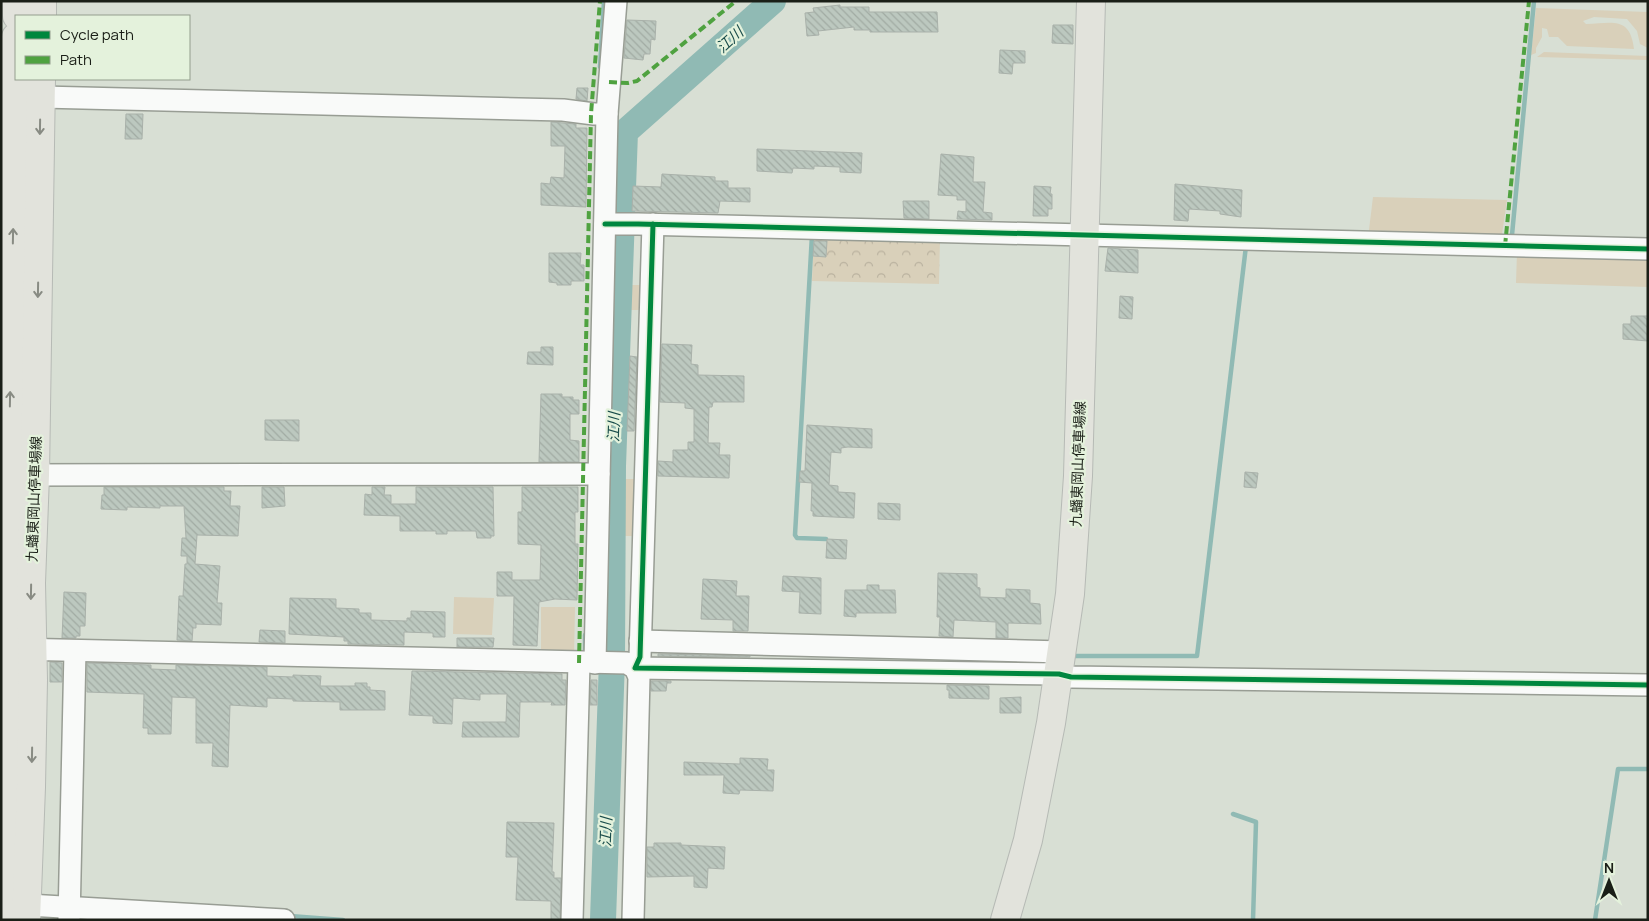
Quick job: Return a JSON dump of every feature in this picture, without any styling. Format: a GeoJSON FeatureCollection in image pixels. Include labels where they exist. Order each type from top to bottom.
{"type":"FeatureCollection","features":[{"type":"Feature","properties":{"kind":"main road"},"geometry":{"type":"LineString","coordinates":[[16,15],[17,1]]}},
{"type":"Feature","properties":{"kind":"main road"},"geometry":{"type":"LineString","coordinates":[[42,1],[42,15]]}},
{"type":"Feature","properties":{"kind":"main road","name":"九蟠東岡山停車場線"},"geometry":{"type":"LineString","coordinates":[[1005,920],[1028,840],[1061,663],[1070,594],[1074,546],[1091,1]]}},
{"type":"Feature","properties":{"kind":"main road","name":"九蟠東岡山停車場線"},"geometry":{"type":"LineString","coordinates":[[13,910],[4,801],[13,648],[5,627],[15,475],[24,92]]}},
{"type":"Feature","properties":{"kind":"street"},"geometry":{"type":"LineString","coordinates":[[572,920],[592,664],[592,473],[605,224],[600,114],[616,1]]}},
{"type":"Feature","properties":{"kind":"street"},"geometry":{"type":"LineString","coordinates":[[24,92],[562,110],[600,114]]}},
{"type":"Feature","properties":{"kind":"street"},"geometry":{"type":"LineString","coordinates":[[605,224],[649,227],[1085,235],[1648,249]]}},
{"type":"Feature","properties":{"kind":"street"},"geometry":{"type":"LineString","coordinates":[[633,920],[640,677],[637,654],[649,227]]}},
{"type":"Feature","properties":{"kind":"street"},"geometry":{"type":"LineString","coordinates":[[15,475],[592,473]]}},
{"type":"Feature","properties":{"kind":"street"},"geometry":{"type":"LineString","coordinates":[[13,648],[592,664],[637,654],[1061,663],[1072,676],[1648,685]]}},
{"type":"Feature","properties":{"kind":"street"},"geometry":{"type":"LineString","coordinates":[[69,908],[75,651]]}},
{"type":"Feature","properties":{"kind":"street"},"geometry":{"type":"LineString","coordinates":[[13,910],[69,908],[284,920]]}},
{"type":"Feature","properties":{"kind":"green space"},"geometry":{"type":"Polygon","coordinates":[[[1536,8],[1648,12],[1648,48],[1640,44],[1637,31],[1627,19],[1594,17],[1583,21],[1586,24],[1612,23],[1624,26],[1629,31],[1634,49],[1567,46],[1558,37],[1549,37],[1547,29],[1542,28],[1542,37],[1536,48],[1536,53],[1531,55],[1536,8]]]}},
{"type":"Feature","properties":{"kind":"green space"},"geometry":{"type":"Polygon","coordinates":[[[1544,52],[1648,56],[1648,60],[1537,57],[1544,52]]]}},
{"type":"Feature","properties":{"kind":"green space"},"geometry":{"type":"Polygon","coordinates":[[[1373,197],[1507,200],[1501,241],[1368,238],[1373,197]]]}},
{"type":"Feature","properties":{"kind":"green space"},"geometry":{"type":"Polygon","coordinates":[[[814,236],[940,239],[939,284],[812,281],[814,236]]]}},
{"type":"Feature","properties":{"kind":"green space"},"geometry":{"type":"Polygon","coordinates":[[[1517,252],[1648,255],[1648,287],[1516,283],[1517,252]]]}},
{"type":"Feature","properties":{"kind":"green space"},"geometry":{"type":"Polygon","coordinates":[[[631,285],[644,285],[643,310],[630,310],[631,285]]]}},
{"type":"Feature","properties":{"kind":"green space"},"geometry":{"type":"Polygon","coordinates":[[[625,479],[638,479],[635,536],[623,536],[625,479]]]}},
{"type":"Feature","properties":{"kind":"green space"},"geometry":{"type":"Polygon","coordinates":[[[454,597],[494,598],[492,635],[453,634],[454,597]]]}},
{"type":"Feature","properties":{"kind":"green space"},"geometry":{"type":"Polygon","coordinates":[[[541,607],[575,607],[574,657],[541,655],[541,607]]]}},
{"type":"Feature","properties":{"kind":"building"},"geometry":{"type":"Polygon","coordinates":[[[840,5],[840,7],[869,7],[869,12],[937,12],[938,32],[870,32],[870,30],[854,30],[854,27],[818,31],[819,35],[807,36],[805,13],[814,12],[813,8],[840,5]]]}},
{"type":"Feature","properties":{"kind":"building"},"geometry":{"type":"Polygon","coordinates":[[[627,20],[656,21],[655,40],[651,39],[650,54],[644,54],[643,60],[624,58],[627,20]]]}},
{"type":"Feature","properties":{"kind":"building"},"geometry":{"type":"Polygon","coordinates":[[[1053,25],[1073,25],[1073,44],[1052,43],[1053,25]]]}},
{"type":"Feature","properties":{"kind":"building"},"geometry":{"type":"Polygon","coordinates":[[[1000,50],[1025,51],[1025,63],[1013,63],[1012,74],[999,73],[1000,50]]]}},
{"type":"Feature","properties":{"kind":"building"},"geometry":{"type":"Polygon","coordinates":[[[577,88],[588,88],[587,101],[576,99],[577,88]]]}},
{"type":"Feature","properties":{"kind":"building"},"geometry":{"type":"Polygon","coordinates":[[[126,114],[143,114],[142,139],[125,139],[126,114]]]}},
{"type":"Feature","properties":{"kind":"building"},"geometry":{"type":"Polygon","coordinates":[[[551,122],[576,124],[576,128],[587,128],[586,207],[541,205],[541,183],[550,184],[551,177],[564,178],[565,146],[551,146],[551,122]]]}},
{"type":"Feature","properties":{"kind":"building"},"geometry":{"type":"Polygon","coordinates":[[[757,149],[862,153],[861,173],[840,172],[840,167],[814,166],[814,169],[793,168],[792,173],[757,171],[757,149]]]}},
{"type":"Feature","properties":{"kind":"building"},"geometry":{"type":"Polygon","coordinates":[[[941,154],[974,157],[973,182],[985,182],[983,212],[992,213],[992,220],[957,219],[958,211],[966,212],[966,200],[957,200],[957,196],[938,195],[941,154]]]}},
{"type":"Feature","properties":{"kind":"building"},"geometry":{"type":"Polygon","coordinates":[[[662,174],[715,177],[715,181],[728,181],[728,188],[750,188],[750,202],[720,201],[718,213],[632,211],[633,186],[661,187],[662,174]]]}},
{"type":"Feature","properties":{"kind":"building"},"geometry":{"type":"Polygon","coordinates":[[[1175,184],[1242,190],[1241,217],[1220,214],[1220,211],[1189,209],[1188,221],[1174,220],[1175,184]]]}},
{"type":"Feature","properties":{"kind":"building"},"geometry":{"type":"Polygon","coordinates":[[[1034,186],[1051,187],[1052,209],[1048,209],[1048,216],[1033,216],[1034,186]]]}},
{"type":"Feature","properties":{"kind":"building"},"geometry":{"type":"Polygon","coordinates":[[[903,201],[929,201],[929,219],[904,218],[903,201]]]}},
{"type":"Feature","properties":{"kind":"building"},"geometry":{"type":"Polygon","coordinates":[[[814,241],[827,241],[826,257],[813,256],[814,241]]]}},
{"type":"Feature","properties":{"kind":"building"},"geometry":{"type":"Polygon","coordinates":[[[1108,248],[1138,250],[1138,273],[1105,271],[1108,248]]]}},
{"type":"Feature","properties":{"kind":"building"},"geometry":{"type":"Polygon","coordinates":[[[549,253],[581,253],[580,265],[584,265],[584,281],[571,281],[571,285],[557,285],[557,283],[549,282],[549,253]]]}},
{"type":"Feature","properties":{"kind":"building"},"geometry":{"type":"Polygon","coordinates":[[[1120,296],[1133,297],[1132,319],[1119,318],[1120,296]]]}},
{"type":"Feature","properties":{"kind":"building"},"geometry":{"type":"Polygon","coordinates":[[[1631,316],[1648,316],[1648,341],[1623,339],[1623,324],[1631,324],[1631,316]]]}},
{"type":"Feature","properties":{"kind":"building"},"geometry":{"type":"Polygon","coordinates":[[[662,344],[692,345],[691,364],[698,365],[698,375],[744,376],[744,402],[713,402],[712,407],[709,407],[708,443],[720,443],[719,455],[730,455],[729,478],[658,476],[658,461],[673,462],[673,450],[688,450],[688,442],[694,442],[694,409],[685,408],[685,403],[660,402],[662,344]]]}},
{"type":"Feature","properties":{"kind":"building"},"geometry":{"type":"Polygon","coordinates":[[[541,347],[553,347],[553,365],[527,364],[528,352],[541,352],[541,347]]]}},
{"type":"Feature","properties":{"kind":"building"},"geometry":{"type":"Polygon","coordinates":[[[630,356],[637,357],[634,431],[627,431],[630,356]]]}},
{"type":"Feature","properties":{"kind":"building"},"geometry":{"type":"Polygon","coordinates":[[[541,394],[562,394],[562,397],[573,397],[573,400],[579,400],[579,414],[570,414],[570,440],[579,441],[579,462],[539,462],[541,394]]]}},
{"type":"Feature","properties":{"kind":"building"},"geometry":{"type":"Polygon","coordinates":[[[265,420],[299,420],[299,441],[265,440],[265,420]]]}},
{"type":"Feature","properties":{"kind":"building"},"geometry":{"type":"Polygon","coordinates":[[[807,425],[872,429],[872,448],[848,447],[841,448],[841,453],[831,452],[829,485],[838,486],[838,492],[855,493],[854,518],[813,516],[813,511],[811,511],[812,483],[799,482],[800,471],[805,471],[807,425]]]}},
{"type":"Feature","properties":{"kind":"building"},"geometry":{"type":"Polygon","coordinates":[[[1245,472],[1258,473],[1256,488],[1244,487],[1245,472]]]}},
{"type":"Feature","properties":{"kind":"building"},"geometry":{"type":"Polygon","coordinates":[[[104,487],[224,487],[224,491],[231,491],[230,506],[240,506],[238,536],[197,535],[195,564],[220,566],[217,603],[222,603],[221,625],[196,624],[196,628],[193,628],[192,641],[177,640],[179,596],[183,596],[185,564],[187,564],[187,556],[181,556],[182,538],[186,538],[184,506],[160,506],[160,508],[127,507],[127,510],[101,509],[104,487]]]}},
{"type":"Feature","properties":{"kind":"building"},"geometry":{"type":"Polygon","coordinates":[[[262,487],[284,487],[285,506],[262,508],[262,487]]]}},
{"type":"Feature","properties":{"kind":"building"},"geometry":{"type":"Polygon","coordinates":[[[372,487],[385,487],[384,495],[391,495],[391,504],[416,504],[416,487],[493,487],[494,536],[491,536],[491,538],[477,538],[476,531],[447,531],[447,534],[436,534],[436,531],[400,531],[400,516],[364,515],[365,494],[372,495],[372,487]]]}},
{"type":"Feature","properties":{"kind":"building"},"geometry":{"type":"Polygon","coordinates":[[[522,487],[578,487],[578,512],[575,512],[575,544],[578,544],[577,600],[555,599],[539,602],[537,646],[513,645],[514,596],[497,596],[497,572],[512,572],[512,580],[540,580],[541,545],[518,544],[518,512],[522,512],[522,487]]]}},
{"type":"Feature","properties":{"kind":"building"},"geometry":{"type":"Polygon","coordinates":[[[878,503],[900,504],[900,520],[878,519],[878,503]]]}},
{"type":"Feature","properties":{"kind":"building"},"geometry":{"type":"Polygon","coordinates":[[[827,539],[847,540],[846,559],[826,558],[827,539]]]}},
{"type":"Feature","properties":{"kind":"building"},"geometry":{"type":"Polygon","coordinates":[[[938,573],[977,574],[977,587],[980,588],[980,597],[1006,598],[1006,589],[1030,590],[1030,603],[1040,604],[1041,624],[1008,623],[1008,638],[996,638],[996,622],[954,620],[953,637],[939,636],[940,617],[937,617],[938,573]]]}},
{"type":"Feature","properties":{"kind":"building"},"geometry":{"type":"Polygon","coordinates":[[[783,576],[821,578],[821,614],[799,613],[800,592],[782,591],[783,576]]]}},
{"type":"Feature","properties":{"kind":"building"},"geometry":{"type":"Polygon","coordinates":[[[703,579],[737,581],[736,596],[749,596],[748,631],[733,631],[733,620],[701,619],[703,579]]]}},
{"type":"Feature","properties":{"kind":"building"},"geometry":{"type":"Polygon","coordinates":[[[867,585],[879,585],[879,590],[895,590],[896,613],[856,613],[856,617],[844,616],[845,590],[867,590],[867,585]]]}},
{"type":"Feature","properties":{"kind":"building"},"geometry":{"type":"Polygon","coordinates":[[[64,592],[86,593],[85,626],[80,626],[80,636],[76,636],[76,638],[62,638],[64,592]]]}},
{"type":"Feature","properties":{"kind":"building"},"geometry":{"type":"Polygon","coordinates":[[[290,598],[336,599],[336,608],[359,609],[359,613],[371,613],[371,620],[407,621],[407,618],[411,618],[411,611],[445,612],[445,637],[433,637],[433,633],[404,632],[404,645],[348,644],[348,641],[344,641],[344,637],[289,634],[290,598]]]}},
{"type":"Feature","properties":{"kind":"building"},"geometry":{"type":"Polygon","coordinates":[[[260,630],[285,631],[285,643],[259,642],[260,630]]]}},
{"type":"Feature","properties":{"kind":"building"},"geometry":{"type":"Polygon","coordinates":[[[457,638],[494,638],[493,647],[457,647],[457,638]]]}},
{"type":"Feature","properties":{"kind":"building"},"geometry":{"type":"Polygon","coordinates":[[[658,654],[750,656],[750,657],[658,656],[658,654]]]}},
{"type":"Feature","properties":{"kind":"building"},"geometry":{"type":"Polygon","coordinates":[[[50,662],[62,663],[62,682],[50,682],[50,662]]]}},
{"type":"Feature","properties":{"kind":"building"},"geometry":{"type":"Polygon","coordinates":[[[87,663],[151,665],[151,669],[176,670],[176,665],[267,667],[267,676],[321,676],[320,686],[355,686],[355,683],[367,683],[367,687],[370,687],[370,690],[385,691],[385,710],[340,710],[340,702],[293,701],[293,699],[267,698],[267,707],[230,705],[228,767],[212,766],[213,743],[196,743],[196,698],[172,697],[171,734],[148,734],[148,728],[143,728],[144,694],[87,692],[87,663]]]}},
{"type":"Feature","properties":{"kind":"building"},"geometry":{"type":"Polygon","coordinates":[[[412,671],[562,674],[562,680],[566,680],[565,705],[551,705],[552,702],[520,702],[519,737],[462,737],[463,722],[506,722],[507,694],[480,694],[480,700],[453,698],[452,724],[433,723],[433,716],[409,715],[412,671]]]}},
{"type":"Feature","properties":{"kind":"building"},"geometry":{"type":"Polygon","coordinates":[[[591,680],[597,680],[597,705],[590,705],[591,680]]]}},
{"type":"Feature","properties":{"kind":"building"},"geometry":{"type":"Polygon","coordinates":[[[651,681],[671,681],[671,683],[667,683],[666,691],[651,691],[651,681]]]}},
{"type":"Feature","properties":{"kind":"building"},"geometry":{"type":"Polygon","coordinates":[[[947,685],[989,686],[989,699],[949,698],[947,685]]]}},
{"type":"Feature","properties":{"kind":"building"},"geometry":{"type":"Polygon","coordinates":[[[1021,697],[1021,713],[1000,713],[1000,698],[1021,697]]]}},
{"type":"Feature","properties":{"kind":"building"},"geometry":{"type":"Polygon","coordinates":[[[740,758],[768,759],[767,770],[774,770],[773,791],[740,790],[739,794],[723,793],[724,775],[684,775],[684,762],[740,764],[740,758]]]}},
{"type":"Feature","properties":{"kind":"building"},"geometry":{"type":"Polygon","coordinates":[[[507,822],[554,823],[552,872],[554,872],[554,878],[561,878],[560,920],[551,920],[551,901],[516,900],[518,857],[506,857],[507,822]]]}},
{"type":"Feature","properties":{"kind":"building"},"geometry":{"type":"Polygon","coordinates":[[[654,843],[681,843],[681,845],[725,847],[724,869],[708,868],[707,888],[694,887],[694,876],[647,877],[647,847],[654,847],[654,843]]]}},
{"type":"Feature","properties":{"kind":"waterway"},"geometry":{"type":"LineString","coordinates":[[600,67],[604,1]]}},
{"type":"Feature","properties":{"kind":"waterway","name":"江川"},"geometry":{"type":"LineString","coordinates":[[603,920],[612,660],[613,466],[625,132],[773,1]]}},
{"type":"Feature","properties":{"kind":"waterway"},"geometry":{"type":"LineString","coordinates":[[1512,235],[1534,1]]}},
{"type":"Feature","properties":{"kind":"waterway"},"geometry":{"type":"LineString","coordinates":[[812,235],[795,535],[797,538],[826,539]]}},
{"type":"Feature","properties":{"kind":"waterway"},"geometry":{"type":"LineString","coordinates":[[1072,656],[1197,656],[1246,246]]}},
{"type":"Feature","properties":{"kind":"waterway"},"geometry":{"type":"LineString","coordinates":[[585,635],[585,650]]}},
{"type":"Feature","properties":{"kind":"waterway"},"geometry":{"type":"LineString","coordinates":[[1595,920],[1618,769],[1648,769]]}},
{"type":"Feature","properties":{"kind":"waterway"},"geometry":{"type":"LineString","coordinates":[[1233,814],[1256,822],[1253,920]]}},
{"type":"Feature","properties":{"kind":"waterway"},"geometry":{"type":"LineString","coordinates":[[290,916],[343,920]]}},
{"type":"Feature","properties":{"kind":"marked path"},"geometry":{"type":"LineString","coordinates":[[579,663],[591,114],[600,1]]}},
{"type":"Feature","properties":{"kind":"marked path"},"geometry":{"type":"LineString","coordinates":[[609,82],[628,83],[637,81],[736,1]]}},
{"type":"Feature","properties":{"kind":"marked path"},"geometry":{"type":"LineString","coordinates":[[1505,246],[1529,1]]}},
{"type":"Feature","properties":{"kind":"cycle path"},"geometry":{"type":"LineString","coordinates":[[605,224],[1648,249]]}},
{"type":"Feature","properties":{"kind":"cycle path"},"geometry":{"type":"LineString","coordinates":[[653,224],[640,657],[635,668],[1059,674],[1071,677],[1648,685]]}}]}
